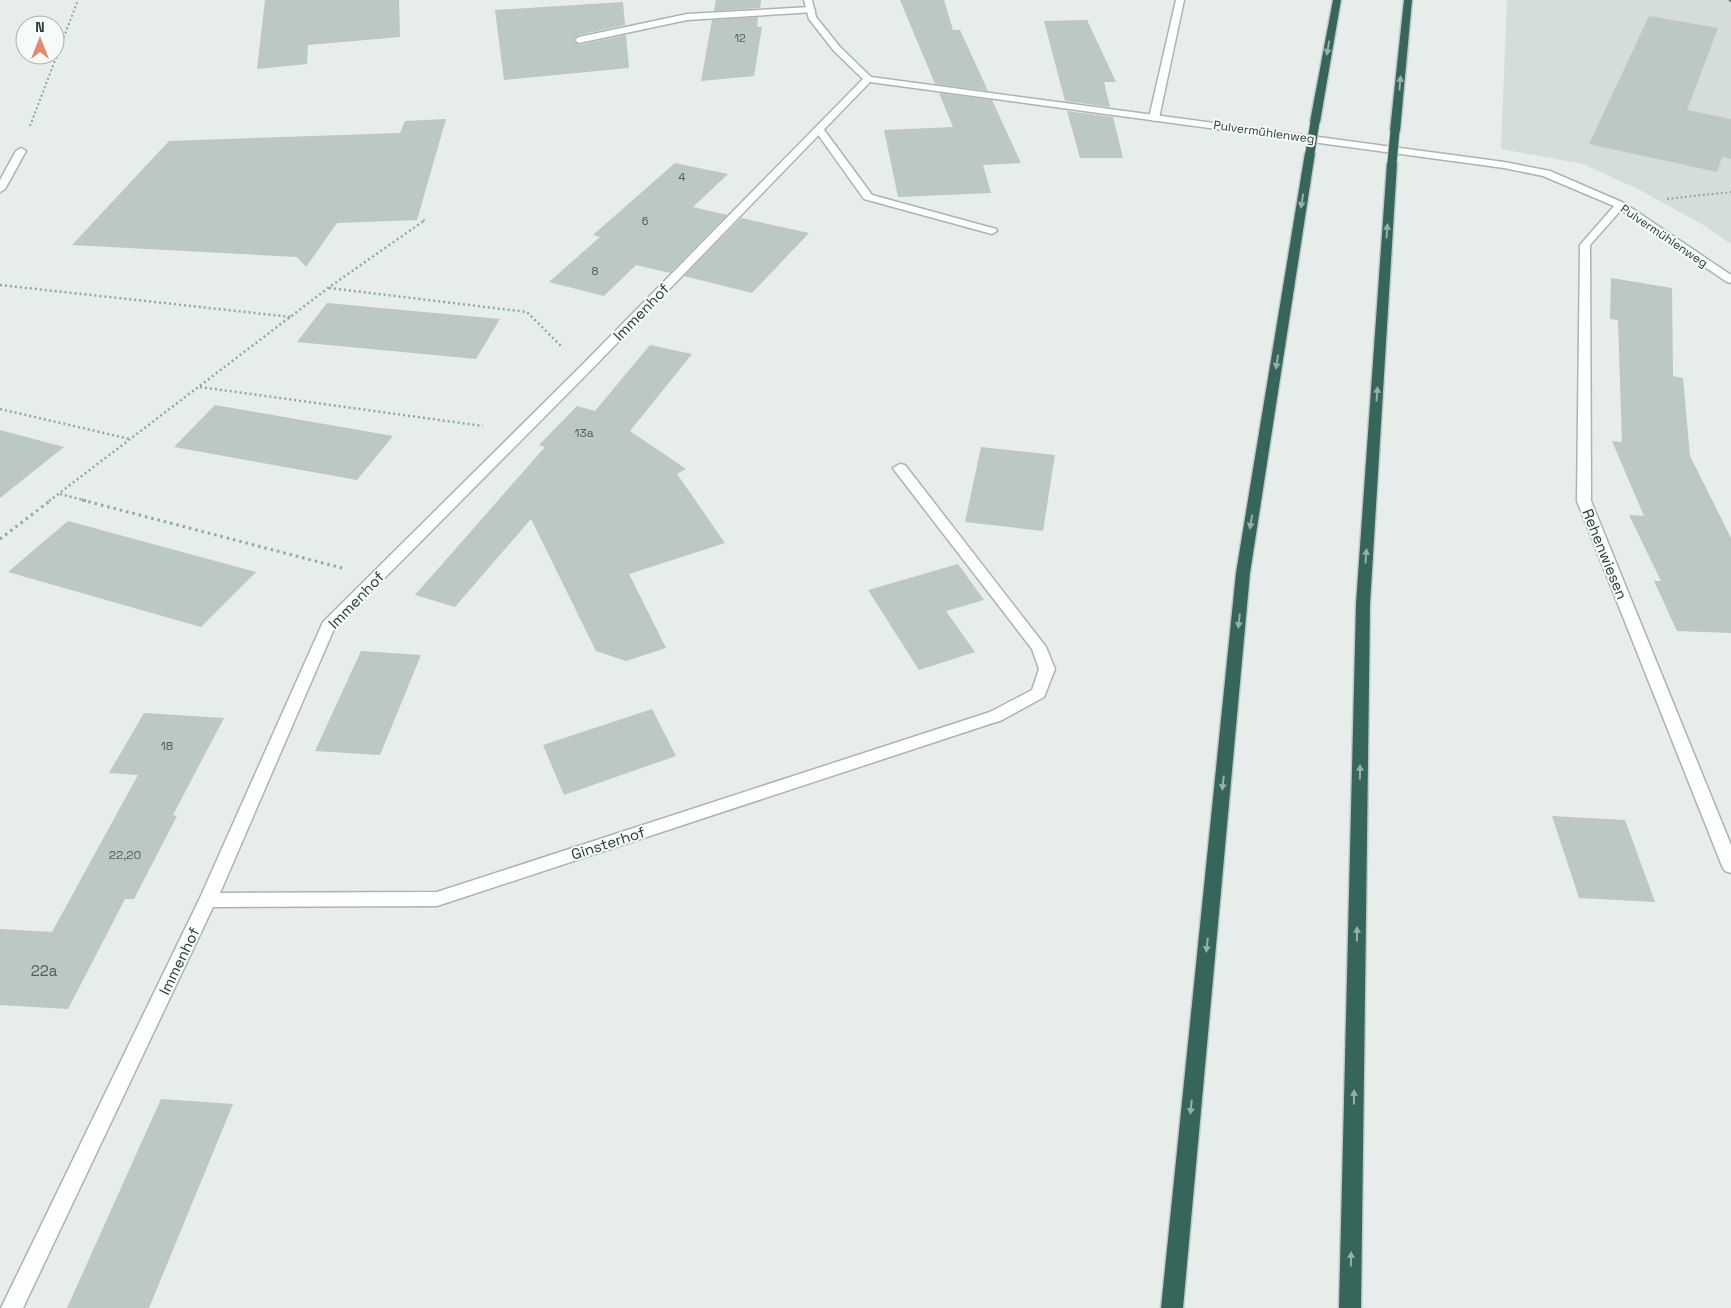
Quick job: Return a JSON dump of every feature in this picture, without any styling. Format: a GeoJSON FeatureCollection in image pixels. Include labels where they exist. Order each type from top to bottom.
{"type":"FeatureCollection","features":[{"type":"Feature","properties":{"kind":"highway"},"geometry":{"type":"LineString","coordinates":[[1172,1308],[1243,573],[1315,122],[1337,0]]}},
{"type":"Feature","properties":{"kind":"highway"},"geometry":{"type":"LineString","coordinates":[[1350,1308],[1363,604],[1392,163],[1408,0]]}},
{"type":"Feature","properties":{"kind":"street"},"geometry":{"type":"LineString","coordinates":[[1154,118],[1180,0]]}},
{"type":"Feature","properties":{"kind":"street"},"geometry":{"type":"LineString","coordinates":[[580,40],[687,17],[809,5],[812,17],[837,50],[868,79]]}},
{"type":"Feature","properties":{"kind":"street","name":"Pulvermühlenweg"},"geometry":{"type":"LineString","coordinates":[[868,79],[1504,165],[1546,173],[1620,205],[1731,280]]}},
{"type":"Feature","properties":{"kind":"street","name":"Immenhof"},"geometry":{"type":"LineString","coordinates":[[12,1308],[208,900],[328,626],[523,432],[868,79]]}},
{"type":"Feature","properties":{"kind":"street"},"geometry":{"type":"LineString","coordinates":[[820,129],[868,198],[992,231]]}},
{"type":"Feature","properties":{"kind":"street"},"geometry":{"type":"LineString","coordinates":[[0,189],[21,151]]}},
{"type":"Feature","properties":{"kind":"street","name":"Rehenwiesen"},"geometry":{"type":"LineString","coordinates":[[1620,205],[1585,245],[1584,501],[1731,866]]}},
{"type":"Feature","properties":{"kind":"street","name":"Ginsterhof"},"geometry":{"type":"LineString","coordinates":[[208,900],[437,899],[996,716],[1039,693],[1047,669],[1039,647],[900,468]]}},
{"type":"Feature","properties":{"kind":"path"},"geometry":{"type":"LineString","coordinates":[[21,151],[78,0]]}},
{"type":"Feature","properties":{"kind":"path"},"geometry":{"type":"LineString","coordinates":[[1620,205],[1731,192]]}},
{"type":"Feature","properties":{"kind":"path"},"geometry":{"type":"LineString","coordinates":[[0,539],[328,288],[426,219]]}},
{"type":"Feature","properties":{"kind":"path"},"geometry":{"type":"LineString","coordinates":[[0,285],[291,317]]}},
{"type":"Feature","properties":{"kind":"path"},"geometry":{"type":"LineString","coordinates":[[328,288],[527,312],[585,369]]}},
{"type":"Feature","properties":{"kind":"path"},"geometry":{"type":"LineString","coordinates":[[199,387],[523,432]]}},
{"type":"Feature","properties":{"kind":"path"},"geometry":{"type":"LineString","coordinates":[[0,408],[131,439]]}},
{"type":"Feature","properties":{"kind":"path"},"geometry":{"type":"LineString","coordinates":[[60,494],[378,577]]}},
{"type":"Feature","properties":{"kind":"shaded area"},"geometry":{"type":"Polygon","coordinates":[[[1507,0],[1731,0],[1731,244],[1705,226],[1638,189],[1583,164],[1501,149],[1507,0]]]}},
{"type":"Feature","properties":{"kind":"building"},"geometry":{"type":"Polygon","coordinates":[[[265,0],[399,0],[400,37],[308,45],[307,64],[257,69],[265,0]]]}},
{"type":"Feature","properties":{"kind":"building"},"geometry":{"type":"Polygon","coordinates":[[[716,0],[761,0],[760,8],[714,11],[716,0]]]}},
{"type":"Feature","properties":{"kind":"building"},"geometry":{"type":"Polygon","coordinates":[[[900,0],[944,0],[953,30],[960,30],[988,91],[935,84],[900,0]]]}},
{"type":"Feature","properties":{"kind":"building"},"geometry":{"type":"Polygon","coordinates":[[[623,2],[625,25],[579,35],[573,40],[579,45],[626,35],[629,68],[504,80],[495,10],[623,2]]]}},
{"type":"Feature","properties":{"kind":"building"},"geometry":{"type":"Polygon","coordinates":[[[1649,16],[1718,28],[1687,110],[1731,119],[1731,159],[1722,157],[1717,172],[1589,144],[1649,16]]]}},
{"type":"Feature","properties":{"kind":"building"},"geometry":{"type":"Polygon","coordinates":[[[758,17],[757,27],[762,27],[754,76],[701,81],[712,20],[758,17]]]}},
{"type":"Feature","properties":{"kind":"building"},"geometry":{"type":"Polygon","coordinates":[[[1087,20],[1116,82],[1104,82],[1110,107],[1065,101],[1044,21],[1087,20]]]}},
{"type":"Feature","properties":{"kind":"building"},"geometry":{"type":"Polygon","coordinates":[[[939,93],[992,100],[1021,163],[983,165],[991,193],[898,197],[884,130],[953,127],[939,93]]]}},
{"type":"Feature","properties":{"kind":"building"},"geometry":{"type":"Polygon","coordinates":[[[1067,111],[1113,117],[1123,158],[1080,158],[1067,111]]]}},
{"type":"Feature","properties":{"kind":"building"},"geometry":{"type":"Polygon","coordinates":[[[446,119],[417,220],[337,223],[306,267],[297,257],[72,245],[169,141],[400,133],[405,121],[446,119]]]}},
{"type":"Feature","properties":{"kind":"building"},"geometry":{"type":"Polygon","coordinates":[[[675,163],[728,174],[693,207],[727,215],[670,273],[636,265],[604,296],[549,282],[600,237],[593,235],[675,163]]]}},
{"type":"Feature","properties":{"kind":"building"},"geometry":{"type":"Polygon","coordinates":[[[741,218],[809,233],[752,293],[684,276],[741,218]]]}},
{"type":"Feature","properties":{"kind":"building"},"geometry":{"type":"Polygon","coordinates":[[[1611,278],[1672,288],[1673,376],[1683,378],[1690,456],[1731,538],[1731,633],[1677,631],[1654,581],[1661,581],[1629,515],[1644,516],[1612,441],[1622,442],[1618,320],[1610,319],[1611,278]]]}},
{"type":"Feature","properties":{"kind":"building"},"geometry":{"type":"Polygon","coordinates":[[[327,303],[500,319],[476,359],[297,342],[327,303]]]}},
{"type":"Feature","properties":{"kind":"building"},"geometry":{"type":"Polygon","coordinates":[[[650,345],[692,354],[630,431],[686,469],[677,474],[725,543],[629,574],[666,648],[626,661],[596,651],[531,519],[455,607],[415,595],[545,447],[539,445],[577,406],[595,411],[650,345]]]}},
{"type":"Feature","properties":{"kind":"building"},"geometry":{"type":"Polygon","coordinates":[[[215,405],[393,436],[357,480],[174,447],[215,405]]]}},
{"type":"Feature","properties":{"kind":"building"},"geometry":{"type":"Polygon","coordinates":[[[0,430],[64,447],[0,498],[0,430]]]}},
{"type":"Feature","properties":{"kind":"building"},"geometry":{"type":"Polygon","coordinates":[[[981,447],[1055,455],[1043,531],[965,522],[981,447]]]}},
{"type":"Feature","properties":{"kind":"building"},"geometry":{"type":"Polygon","coordinates":[[[68,521],[256,572],[201,627],[8,572],[68,521]]]}},
{"type":"Feature","properties":{"kind":"building"},"geometry":{"type":"Polygon","coordinates":[[[958,564],[984,600],[946,611],[975,652],[919,670],[868,590],[958,564]]]}},
{"type":"Feature","properties":{"kind":"building"},"geometry":{"type":"Polygon","coordinates":[[[361,651],[421,655],[380,755],[315,751],[361,651]]]}},
{"type":"Feature","properties":{"kind":"building"},"geometry":{"type":"Polygon","coordinates":[[[652,709],[676,756],[564,795],[543,745],[652,709]]]}},
{"type":"Feature","properties":{"kind":"building"},"geometry":{"type":"Polygon","coordinates":[[[144,713],[224,718],[173,815],[177,816],[134,899],[125,899],[68,1009],[0,1005],[0,929],[52,932],[138,775],[109,773],[144,713]]]}},
{"type":"Feature","properties":{"kind":"building"},"geometry":{"type":"Polygon","coordinates":[[[1552,816],[1625,820],[1655,902],[1579,898],[1552,816]]]}},
{"type":"Feature","properties":{"kind":"building"},"geometry":{"type":"Polygon","coordinates":[[[161,1099],[233,1104],[149,1308],[67,1308],[161,1099]]]}}]}
